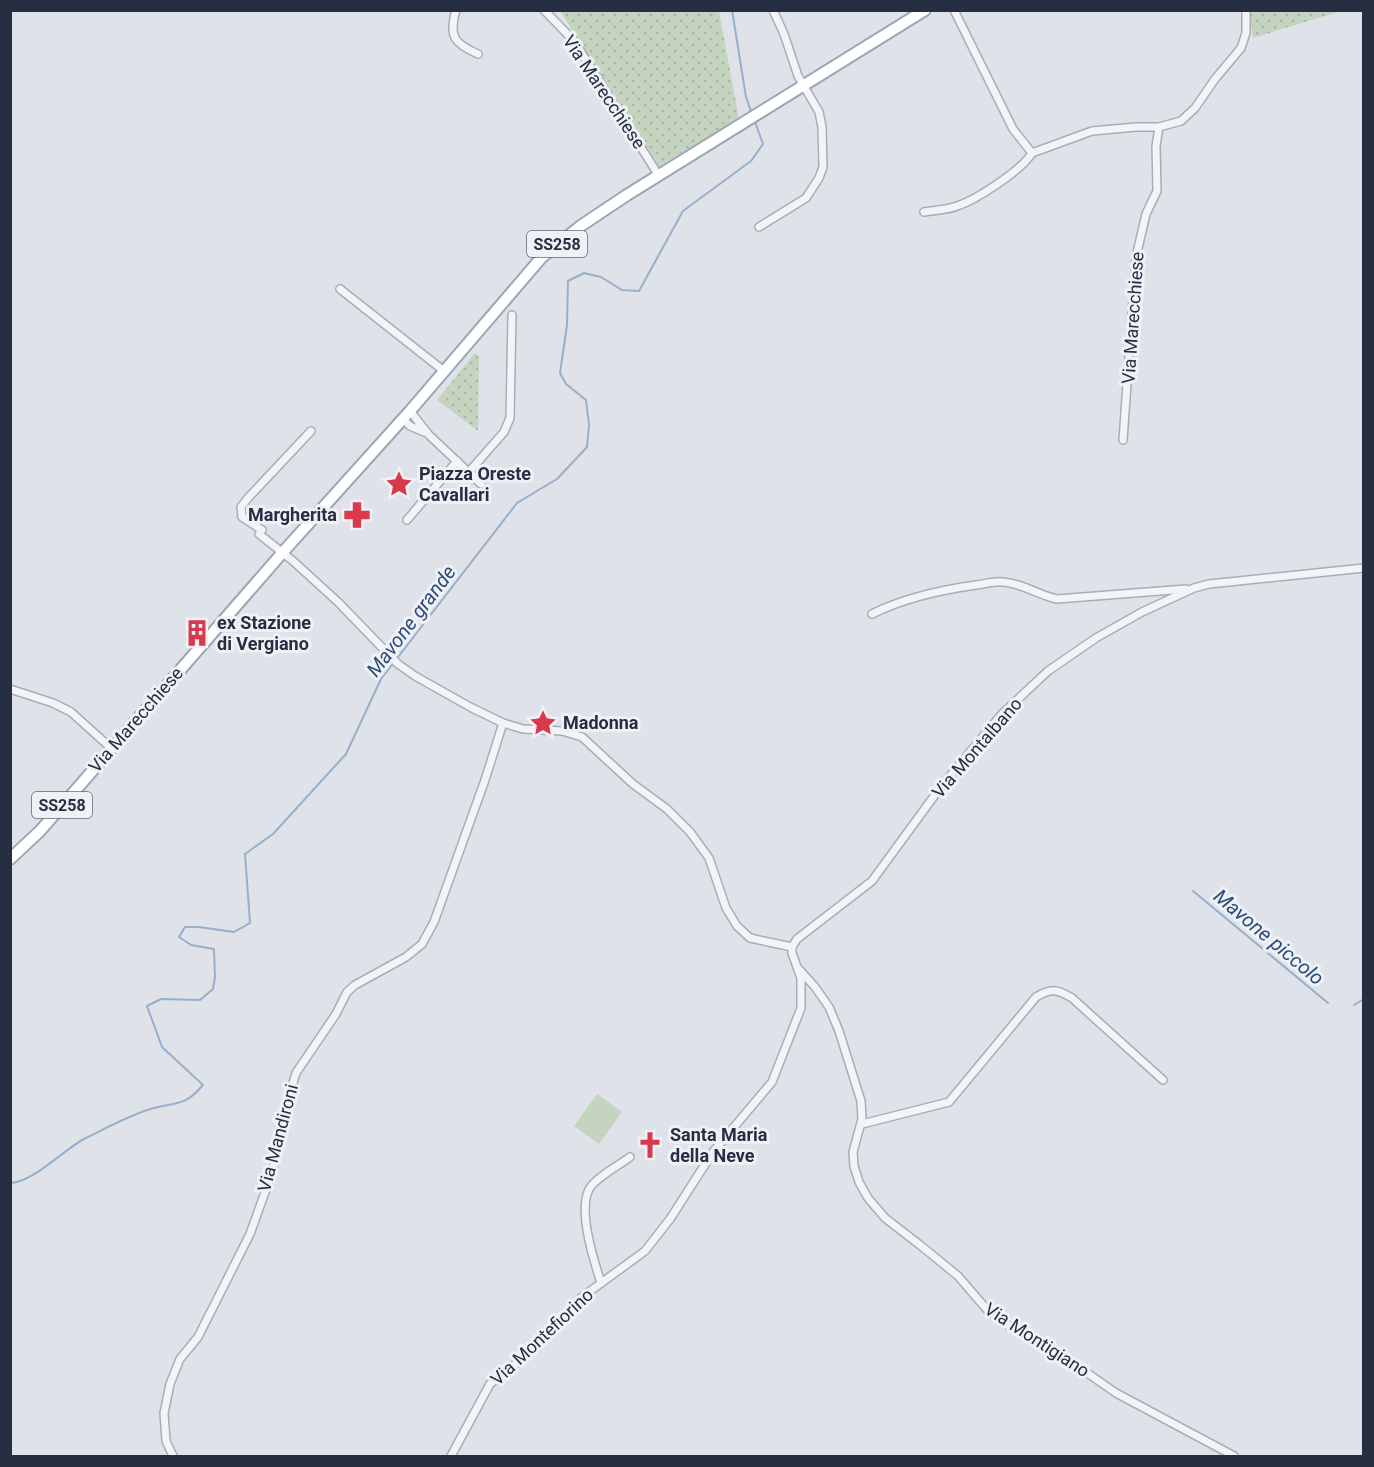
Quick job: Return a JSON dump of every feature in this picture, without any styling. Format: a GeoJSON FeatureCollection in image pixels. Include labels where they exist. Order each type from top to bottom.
{"type":"FeatureCollection","features":[{"type":"Feature","properties":{"kind":"main road","name":"Via Marecchiese"},"geometry":{"type":"LineString","coordinates":[[10,859],[40,831],[542,257],[582,225],[925,10]]}},
{"type":"Feature","properties":{"kind":"street"},"geometry":{"type":"LineString","coordinates":[[456,10],[453,32],[460,46],[478,54]]}},
{"type":"Feature","properties":{"kind":"street","name":"Via Marecchiese"},"geometry":{"type":"LineString","coordinates":[[544,10],[574,41],[659,176]]}},
{"type":"Feature","properties":{"kind":"street"},"geometry":{"type":"LineString","coordinates":[[759,227],[806,198],[823,167],[822,127],[819,112],[798,76],[784,33],[773,10]]}},
{"type":"Feature","properties":{"kind":"street"},"geometry":{"type":"LineString","coordinates":[[954,10],[1013,129],[1032,153]]}},
{"type":"Feature","properties":{"kind":"street"},"geometry":{"type":"LineString","coordinates":[[924,212],[957,206],[970,200],[1006,178],[1028,160],[1032,153],[1092,131],[1159,127],[1181,121],[1195,108],[1240,48],[1246,33],[1245,10]]}},
{"type":"Feature","properties":{"kind":"street","name":"Via Marecchiese"},"geometry":{"type":"LineString","coordinates":[[1123,440],[1136,257],[1146,214],[1157,191],[1156,146],[1159,127]]}},
{"type":"Feature","properties":{"kind":"street"},"geometry":{"type":"LineString","coordinates":[[340,289],[444,371]]}},
{"type":"Feature","properties":{"kind":"street"},"geometry":{"type":"LineString","coordinates":[[468,473],[504,432],[510,418],[512,315]]}},
{"type":"Feature","properties":{"kind":"street"},"geometry":{"type":"LineString","coordinates":[[406,415],[481,484]]}},
{"type":"Feature","properties":{"kind":"street"},"geometry":{"type":"LineString","coordinates":[[311,431],[242,507],[242,517],[262,530],[259,534],[283,552],[338,602],[398,664],[437,689],[503,723],[523,729],[562,731],[582,737],[633,784],[667,808],[690,832],[709,858],[726,908],[737,926],[750,938],[792,947]]}},
{"type":"Feature","properties":{"kind":"street"},"geometry":{"type":"LineString","coordinates":[[407,520],[457,461]]}},
{"type":"Feature","properties":{"kind":"street","name":"Via Montalbano"},"geometry":{"type":"LineString","coordinates":[[872,614],[928,594],[959,587],[1004,582],[1057,599],[1166,592],[1209,584],[1364,568]]}},
{"type":"Feature","properties":{"kind":"street","name":"Via Montalbano"},"geometry":{"type":"LineString","coordinates":[[792,947],[797,939],[872,881],[940,788],[1002,714],[1048,671],[1096,638],[1142,612],[1194,588]]}},
{"type":"Feature","properties":{"kind":"street"},"geometry":{"type":"LineString","coordinates":[[10,688],[70,712],[112,748]]}},
{"type":"Feature","properties":{"kind":"street","name":"Via Mandironi"},"geometry":{"type":"LineString","coordinates":[[173,1456],[166,1441],[164,1413],[170,1384],[180,1359],[198,1337],[249,1234],[273,1170],[282,1119],[296,1073],[336,1014],[347,992],[355,985],[406,957],[422,944],[434,922],[503,723]]}},
{"type":"Feature","properties":{"kind":"street","name":"Via Montefiorino"},"geometry":{"type":"LineString","coordinates":[[451,1456],[490,1384],[532,1351],[582,1297],[645,1251],[670,1219],[713,1152],[772,1082],[801,1008],[801,978],[792,947]]}},
{"type":"Feature","properties":{"kind":"street","name":"Via Montigiano"},"geometry":{"type":"LineString","coordinates":[[797,967],[829,1007],[839,1031],[861,1101],[862,1124],[853,1152],[854,1166],[859,1182],[868,1198],[885,1218],[958,1276],[989,1312],[1009,1326],[1037,1338],[1116,1393],[1234,1456]]}},
{"type":"Feature","properties":{"kind":"street"},"geometry":{"type":"LineString","coordinates":[[862,1124],[949,1102],[1036,997],[1048,990],[1059,990],[1072,998],[1163,1080]]}},
{"type":"Feature","properties":{"kind":"street","name":"Via Montefiorino"},"geometry":{"type":"LineString","coordinates":[[601,1282],[590,1244],[586,1195],[591,1186],[630,1156]]}},
{"type":"Feature","properties":{"kind":"green space"},"geometry":{"type":"Polygon","coordinates":[[[1249,10],[1341,11],[1253,38],[1249,10]]]}},
{"type":"Feature","properties":{"kind":"green space"},"geometry":{"type":"Polygon","coordinates":[[[560,11],[719,11],[739,119],[659,166],[560,11]]]}},
{"type":"Feature","properties":{"kind":"green space"},"geometry":{"type":"Polygon","coordinates":[[[475,353],[479,357],[478,431],[437,400],[475,353]]]}},
{"type":"Feature","properties":{"kind":"green space"},"geometry":{"type":"Polygon","coordinates":[[[597,1094],[622,1112],[599,1144],[574,1126],[597,1094]]]}},
{"type":"Feature","properties":{"kind":"waterway","name":"Mavone grande"},"geometry":{"type":"LineString","coordinates":[[732,10],[746,97],[752,114]]}},
{"type":"Feature","properties":{"kind":"waterway","name":"Mavone grande"},"geometry":{"type":"LineString","coordinates":[[10,1183],[29,1177],[86,1138],[138,1113],[186,1100],[203,1085],[162,1047],[147,1006],[161,999],[200,1000],[213,989],[214,949],[191,945],[179,937],[185,927],[234,932],[250,923],[245,854],[273,834],[346,754],[381,679],[517,503],[557,479],[587,447],[589,425],[586,400],[566,384],[560,373],[567,325],[568,281],[584,273],[601,277],[622,290],[639,291],[683,211],[751,161],[763,144],[754,119]]}},
{"type":"Feature","properties":{"kind":"waterway","name":"Mavone piccolo"},"geometry":{"type":"LineString","coordinates":[[1193,891],[1328,1003]]}},
{"type":"Feature","properties":{"kind":"waterway","name":"Mavone piccolo"},"geometry":{"type":"LineString","coordinates":[[1354,1005],[1364,999]]}},
{"type":"Feature","properties":{"kind":"place","name":"Piazza Oreste Cavallari"},"geometry":{"type":"Point","coordinates":[399,484]}},
{"type":"Feature","properties":{"kind":"place","name":"Margherita"},"geometry":{"type":"Point","coordinates":[357,515]}},
{"type":"Feature","properties":{"kind":"place","name":"ex Stazione di Vergiano"},"geometry":{"type":"Point","coordinates":[197,633]}},
{"type":"Feature","properties":{"kind":"place","name":"Madonna"},"geometry":{"type":"Point","coordinates":[543,723]}},
{"type":"Feature","properties":{"kind":"place","name":"Santa Maria della Neve"},"geometry":{"type":"Point","coordinates":[650,1145]}}]}
